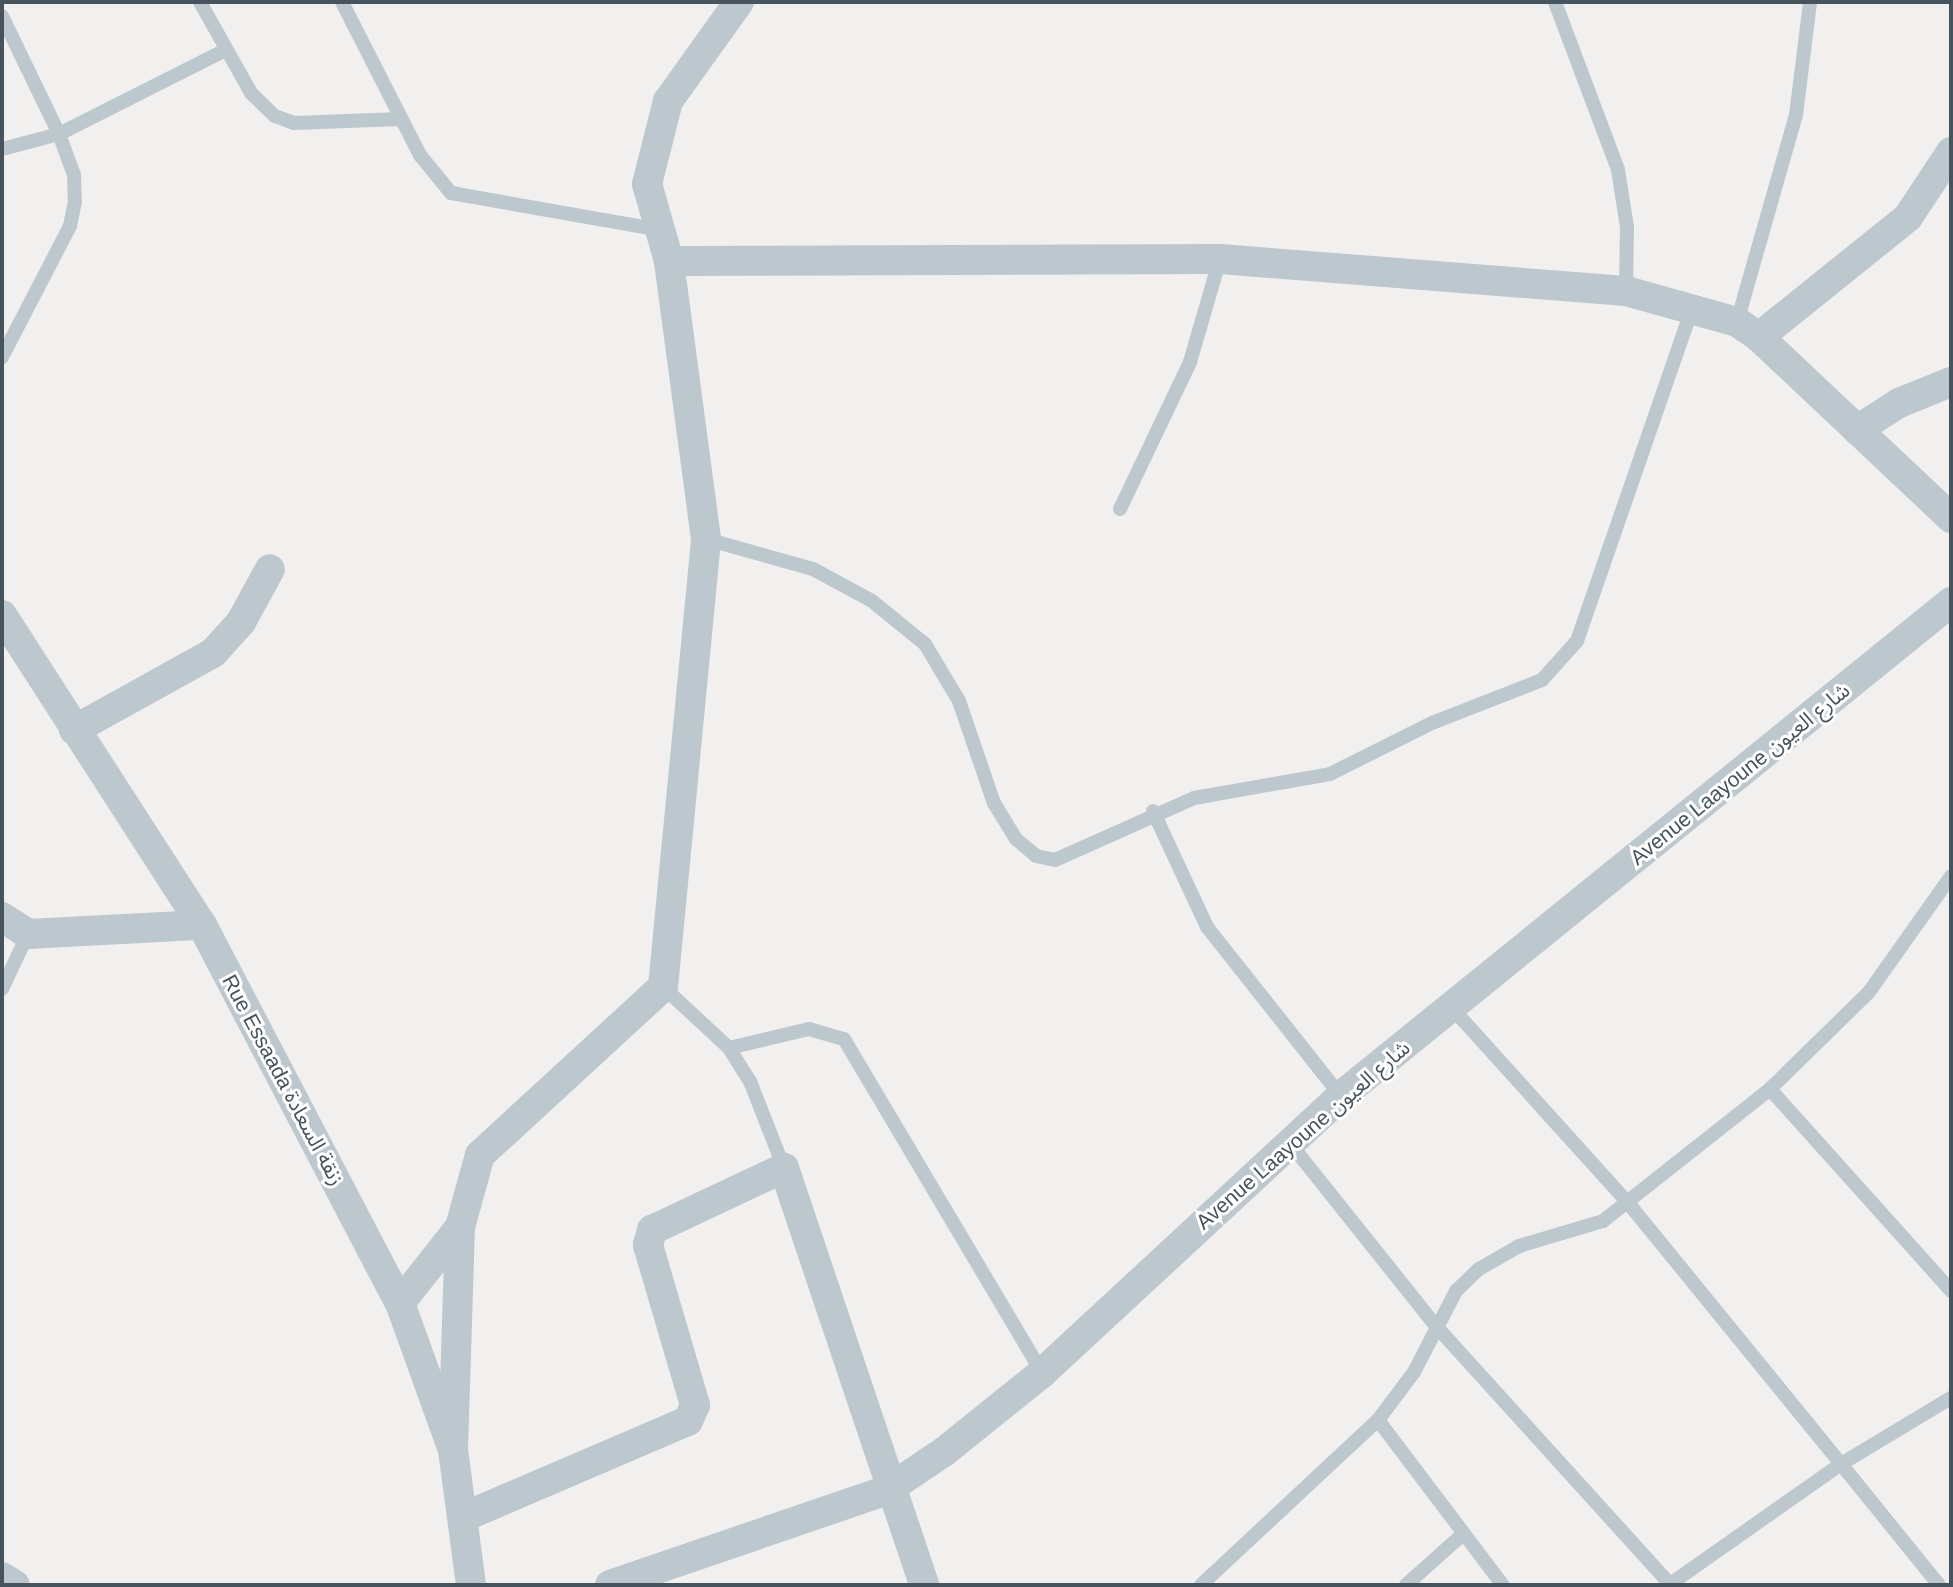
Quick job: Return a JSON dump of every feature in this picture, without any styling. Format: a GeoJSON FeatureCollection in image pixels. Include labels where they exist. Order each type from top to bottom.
{"type":"FeatureCollection","features":[{"type":"Feature","properties":{"kind":"street"},"geometry":{"type":"LineString","coordinates":[[453,1450],[460,1227],[480,1155],[663,987],[706,540],[669,261],[656,229],[647,184],[664,114],[731,5]]}},
{"type":"Feature","properties":{"kind":"street"},"geometry":{"type":"LineString","coordinates":[[1748,330],[1908,217],[1951,152]]}},
{"type":"Feature","properties":{"kind":"street"},"geometry":{"type":"LineString","coordinates":[[669,261],[1220,259],[1626,291],[1692,308],[1748,330],[1951,518]]}},
{"type":"Feature","properties":{"kind":"street"},"geometry":{"type":"LineString","coordinates":[[1857,430],[1899,403],[1951,382]]}},
{"type":"Feature","properties":{"kind":"street"},"geometry":{"type":"LineString","coordinates":[[74,730],[213,653],[241,622],[270,569]]}},
{"type":"Feature","properties":{"kind":"street","name":"Avenue Laayoune شارع العيون"},"geometry":{"type":"LineString","coordinates":[[610,1585],[887,1490],[1042,1373],[1341,1096],[1951,602]]}},
{"type":"Feature","properties":{"kind":"street","name":"Rue Essaada زنقة السعادة"},"geometry":{"type":"LineString","coordinates":[[2,615],[202,925],[400,1303],[453,1450],[466,1516],[471,1585]]}},
{"type":"Feature","properties":{"kind":"street"},"geometry":{"type":"LineString","coordinates":[[2,917],[28,934],[202,925]]}},
{"type":"Feature","properties":{"kind":"street"},"geometry":{"type":"LineString","coordinates":[[466,1516],[694,1415],[648,1245],[652,1230],[784,1168],[887,1490],[924,1585]]}},
{"type":"Feature","properties":{"kind":"street"},"geometry":{"type":"LineString","coordinates":[[400,1303],[460,1227]]}},
{"type":"Feature","properties":{"kind":"street"},"geometry":{"type":"LineString","coordinates":[[2,1577],[15,1585]]}},
{"type":"Feature","properties":{"kind":"lane"},"geometry":{"type":"LineString","coordinates":[[200,2],[251,93],[275,116],[294,123],[401,119]]}},
{"type":"Feature","properties":{"kind":"lane"},"geometry":{"type":"LineString","coordinates":[[342,2],[401,119],[451,193],[656,229]]}},
{"type":"Feature","properties":{"kind":"lane"},"geometry":{"type":"LineString","coordinates":[[1555,2],[1618,170],[1626,291]]}},
{"type":"Feature","properties":{"kind":"lane"},"geometry":{"type":"LineString","coordinates":[[1748,330],[1796,115],[1810,2]]}},
{"type":"Feature","properties":{"kind":"lane"},"geometry":{"type":"LineString","coordinates":[[2,16],[59,134],[74,175],[70,226],[2,358]]}},
{"type":"Feature","properties":{"kind":"lane"},"geometry":{"type":"LineString","coordinates":[[2,149],[59,134],[225,50]]}},
{"type":"Feature","properties":{"kind":"lane"},"geometry":{"type":"LineString","coordinates":[[1120,509],[1190,362],[1220,259]]}},
{"type":"Feature","properties":{"kind":"lane"},"geometry":{"type":"LineString","coordinates":[[706,540],[813,569],[872,601],[925,644],[959,701],[994,803],[1036,856],[1055,860],[1084,849],[1153,811],[1194,798],[1330,774],[1432,723],[1542,680],[1559,666],[1577,641],[1692,308]]}},
{"type":"Feature","properties":{"kind":"lane"},"geometry":{"type":"LineString","coordinates":[[1153,811],[1208,927],[1341,1096]]}},
{"type":"Feature","properties":{"kind":"lane"},"geometry":{"type":"LineString","coordinates":[[1201,1585],[1378,1420],[1414,1372],[1435,1325],[1479,1269],[1518,1246],[1564,1235],[1629,1204],[1770,1089],[1869,992],[1951,876]]}},
{"type":"Feature","properties":{"kind":"lane"},"geometry":{"type":"LineString","coordinates":[[2,989],[28,934]]}},
{"type":"Feature","properties":{"kind":"lane"},"geometry":{"type":"LineString","coordinates":[[663,987],[729,1048],[750,1080],[784,1168]]}},
{"type":"Feature","properties":{"kind":"lane"},"geometry":{"type":"LineString","coordinates":[[1452,1008],[1629,1204],[1939,1585]]}},
{"type":"Feature","properties":{"kind":"lane"},"geometry":{"type":"LineString","coordinates":[[729,1048],[809,1029],[844,1039],[1042,1373]]}},
{"type":"Feature","properties":{"kind":"lane"},"geometry":{"type":"LineString","coordinates":[[1770,1089],[1951,1291]]}},
{"type":"Feature","properties":{"kind":"lane"},"geometry":{"type":"LineString","coordinates":[[1289,1142],[1435,1325],[1670,1585],[1841,1464],[1951,1398]]}},
{"type":"Feature","properties":{"kind":"lane"},"geometry":{"type":"LineString","coordinates":[[1378,1420],[1462,1535],[1503,1585]]}},
{"type":"Feature","properties":{"kind":"lane"},"geometry":{"type":"LineString","coordinates":[[1406,1585],[1462,1535]]}}]}
